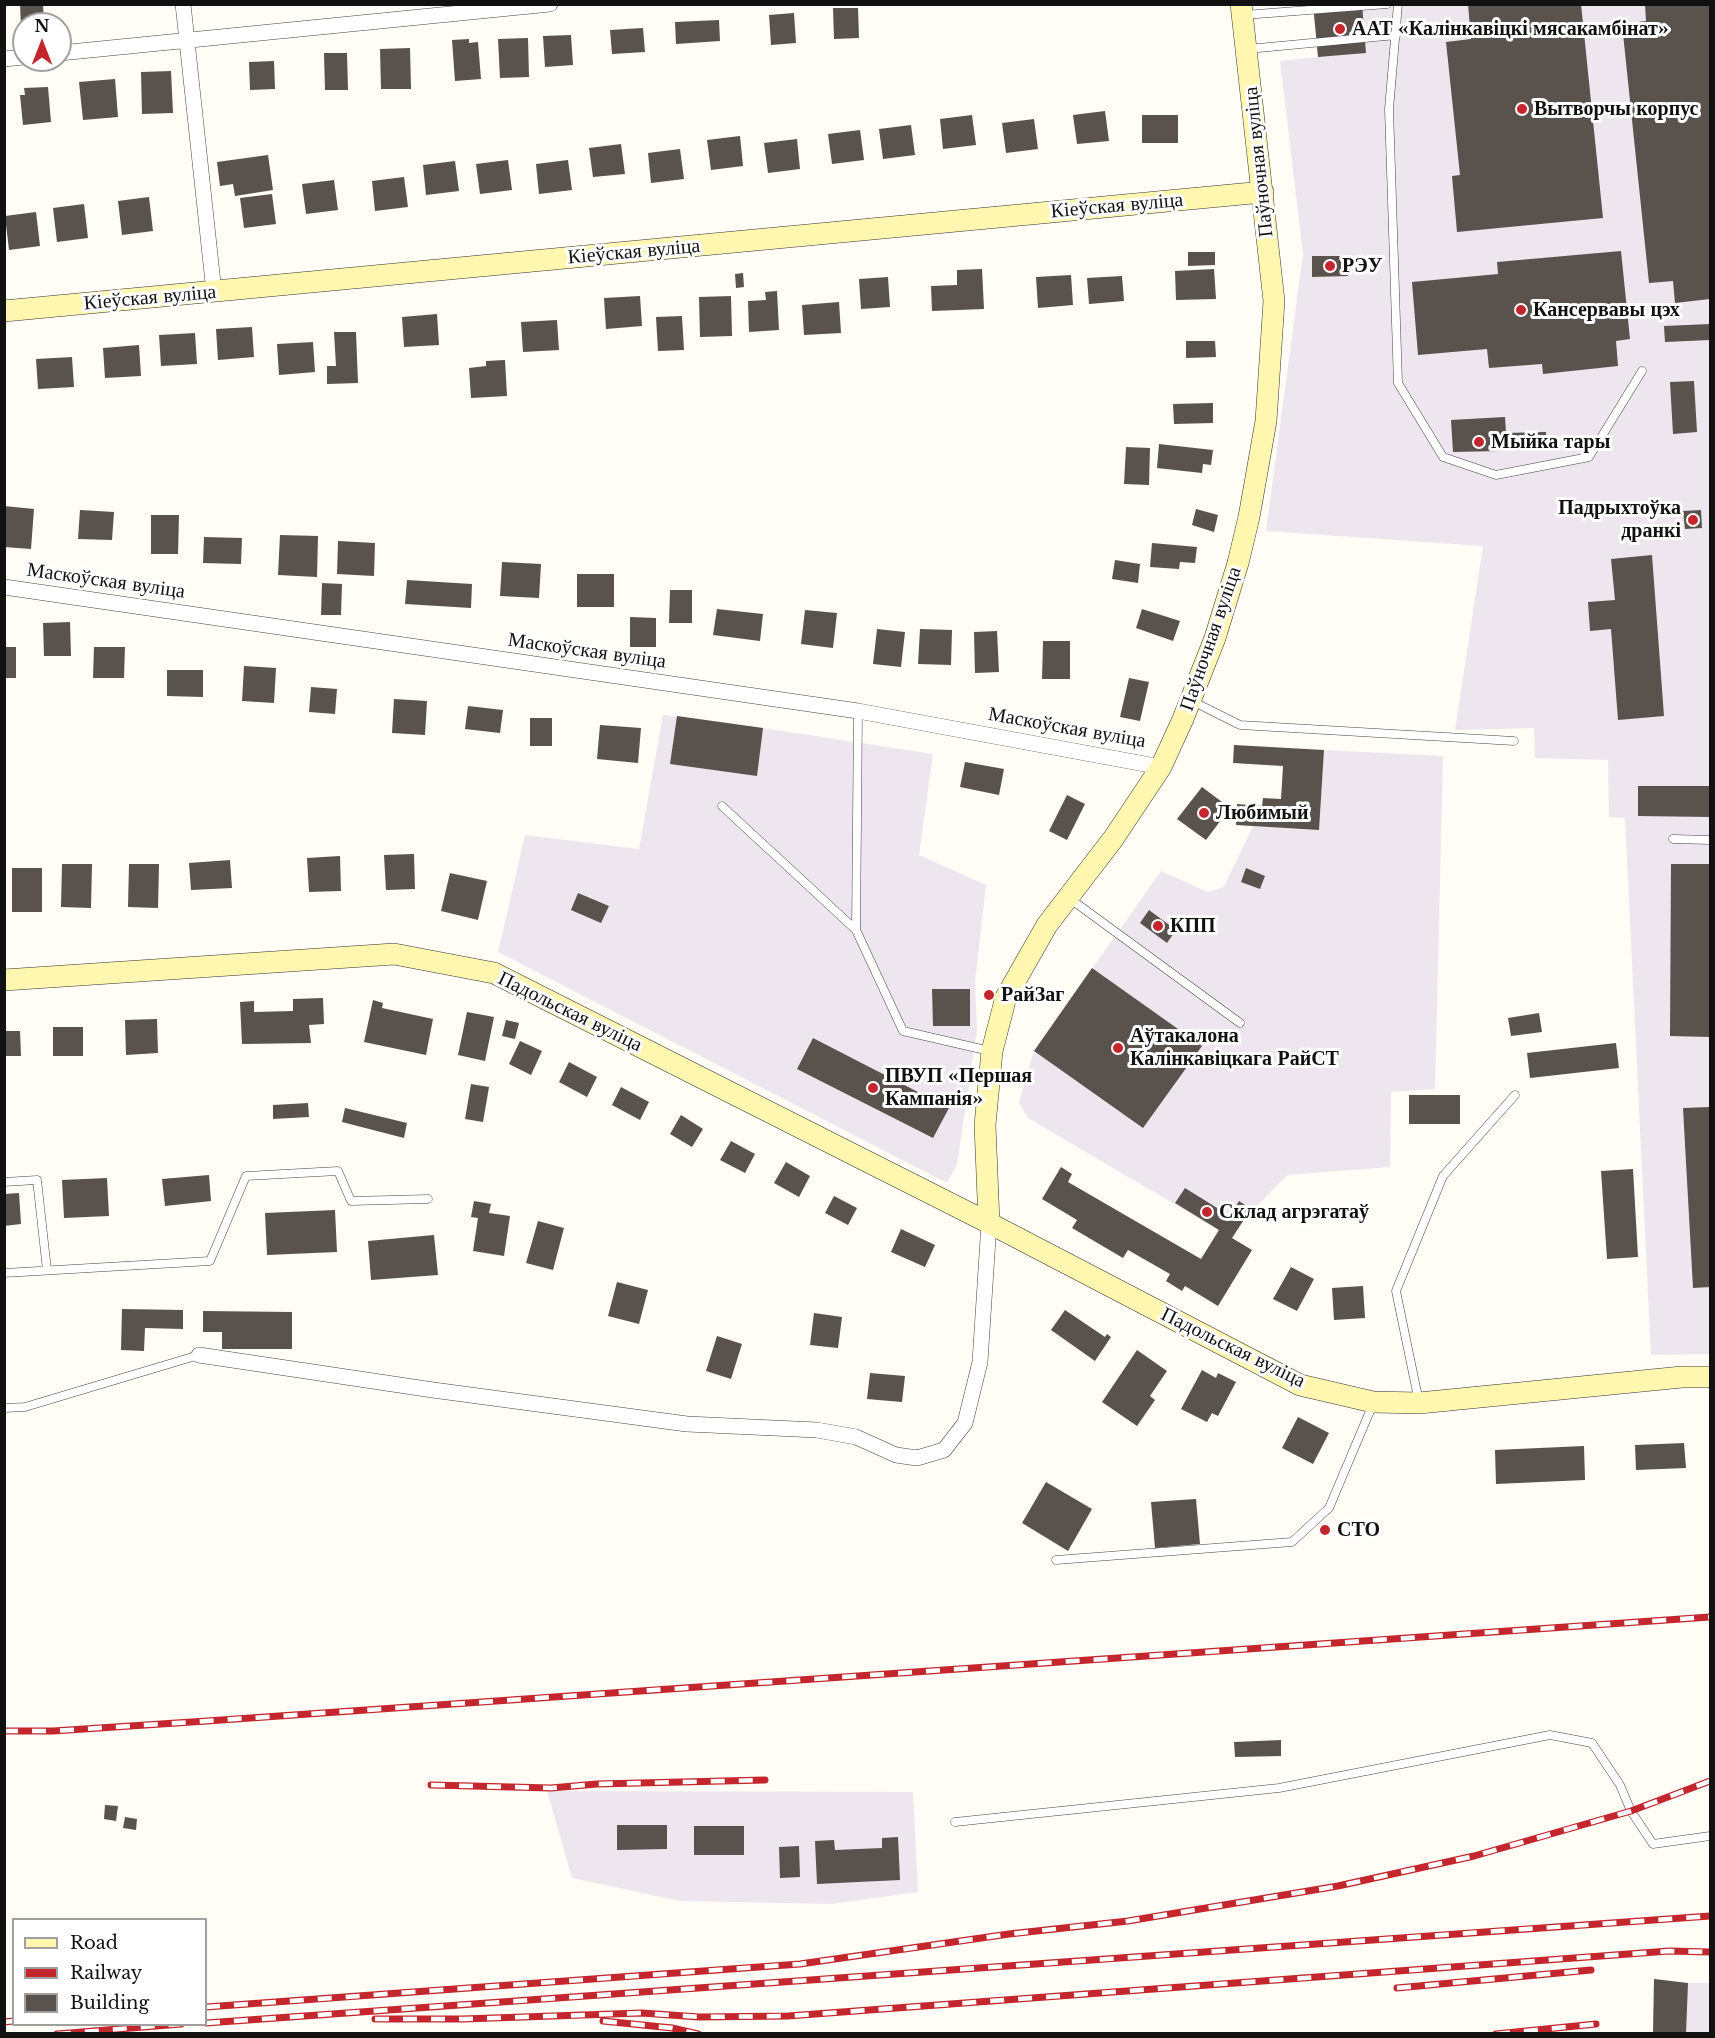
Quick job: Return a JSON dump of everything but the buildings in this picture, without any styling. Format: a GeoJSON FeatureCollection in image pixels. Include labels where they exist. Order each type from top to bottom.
{"type":"FeatureCollection","features":[{"type":"Feature","properties":{"kind":"street"},"geometry":{"type":"LineString","coordinates":[[183,4],[214,292]]}},
{"type":"Feature","properties":{"kind":"street"},"geometry":{"type":"LineString","coordinates":[[72,52],[550,4]]}},
{"type":"Feature","properties":{"kind":"street","name":"Паўночная вуліца"},"geometry":{"type":"LineString","coordinates":[[989,1223],[985,1125],[992,1051],[1006,997],[1047,925],[1113,839],[1161,767],[1191,701],[1215,638],[1238,563],[1249,517],[1266,421],[1274,301],[1242,10]]}},
{"type":"Feature","properties":{"kind":"street","name":"Кіеўская вуліца"},"geometry":{"type":"LineString","coordinates":[[4,311],[1263,192]]}},
{"type":"Feature","properties":{"kind":"street","name":"Маскоўская вуліца"},"geometry":{"type":"LineString","coordinates":[[4,587],[858,711],[1161,767]]}},
{"type":"Feature","properties":{"kind":"street","name":"Падольская вуліца"},"geometry":{"type":"LineString","coordinates":[[4,980],[394,954],[494,973],[989,1223],[1300,1385],[1373,1402],[1419,1403],[1682,1377],[1710,1377]]}},
{"type":"Feature","properties":{"kind":"street"},"geometry":{"type":"LineString","coordinates":[[198,1354],[433,1390],[687,1424],[817,1430],[856,1437],[896,1455],[917,1458],[944,1450],[965,1422],[980,1362],[989,1223]]}},
{"type":"Feature","properties":{"kind":"lane"},"geometry":{"type":"LineString","coordinates":[[1242,10],[1387,4]]}},
{"type":"Feature","properties":{"kind":"lane"},"geometry":{"type":"LineString","coordinates":[[1398,4],[1389,109],[1398,383],[1443,457],[1496,475],[1589,457],[1642,371]]}},
{"type":"Feature","properties":{"kind":"lane"},"geometry":{"type":"LineString","coordinates":[[1246,49],[1396,35]]}},
{"type":"Feature","properties":{"kind":"lane"},"geometry":{"type":"LineString","coordinates":[[1191,701],[1240,725],[1514,741]]}},
{"type":"Feature","properties":{"kind":"lane"},"geometry":{"type":"LineString","coordinates":[[856,930],[858,711]]}},
{"type":"Feature","properties":{"kind":"lane"},"geometry":{"type":"LineString","coordinates":[[722,806],[856,930],[903,1031],[992,1051]]}},
{"type":"Feature","properties":{"kind":"lane"},"geometry":{"type":"LineString","coordinates":[[1673,839],[1710,840]]}},
{"type":"Feature","properties":{"kind":"lane"},"geometry":{"type":"LineString","coordinates":[[1068,898],[1240,1023]]}},
{"type":"Feature","properties":{"kind":"lane"},"geometry":{"type":"LineString","coordinates":[[1419,1403],[1396,1291],[1443,1176],[1515,1095]]}},
{"type":"Feature","properties":{"kind":"lane"},"geometry":{"type":"LineString","coordinates":[[4,1273],[210,1261],[246,1176],[338,1171],[351,1202],[428,1198]]}},
{"type":"Feature","properties":{"kind":"lane"},"geometry":{"type":"LineString","coordinates":[[4,1182],[37,1180],[47,1270]]}},
{"type":"Feature","properties":{"kind":"lane"},"geometry":{"type":"LineString","coordinates":[[4,1408],[26,1407],[198,1354]]}},
{"type":"Feature","properties":{"kind":"lane"},"geometry":{"type":"LineString","coordinates":[[1056,1560],[1292,1542],[1329,1508],[1373,1402]]}},
{"type":"Feature","properties":{"kind":"lane"},"geometry":{"type":"LineString","coordinates":[[955,1822],[1279,1788],[1550,1734],[1592,1743],[1620,1785],[1631,1811],[1653,1844],[1710,1836]]}},
{"type":"Feature","properties":{"kind":"shaded area","name":"ААТ «Калінкавіцкі мясакамбінат»"},"geometry":{"type":"Polygon","coordinates":[[[1313,5],[1710,5],[1710,1354],[1651,1355],[1625,818],[1609,817],[1608,760],[1535,758],[1534,728],[1455,730],[1483,546],[1266,531],[1303,254],[1280,61],[1318,57],[1313,5]]]}},
{"type":"Feature","properties":{"kind":"shaded area","name":"ПВУП «Першая Кампанія»"},"geometry":{"type":"Polygon","coordinates":[[[663,715],[933,754],[919,855],[986,885],[975,981],[977,1030],[957,1164],[947,1183],[498,952],[525,835],[639,849],[663,715]]]}},
{"type":"Feature","properties":{"kind":"shaded area","name":"Аўтакалона Калінкавіцкага РайСТ"},"geometry":{"type":"Polygon","coordinates":[[[1324,750],[1443,756],[1435,1089],[1391,1092],[1390,1167],[1287,1175],[1243,1221],[1232,1238],[1028,1118],[1019,1102],[1034,1051],[1161,871],[1208,892],[1224,887],[1253,826],[1319,830],[1324,750]]]}},
{"type":"Feature","properties":{"kind":"shaded area"},"geometry":{"type":"Polygon","coordinates":[[[547,1791],[913,1792],[918,1892],[832,1904],[680,1901],[572,1878],[547,1791]]]}},
{"type":"Feature","properties":{"kind":"shaded area"},"geometry":{"type":"Polygon","coordinates":[[[1654,1979],[1710,1983],[1710,2033],[1653,2034],[1654,1979]]]}},
{"type":"Feature","properties":{"kind":"railway"},"geometry":{"type":"LineString","coordinates":[[4,1731],[53,1731],[207,1721],[1710,1617]]}},
{"type":"Feature","properties":{"kind":"railway"},"geometry":{"type":"LineString","coordinates":[[431,1785],[551,1788],[597,1784],[765,1780]]}},
{"type":"Feature","properties":{"kind":"railway"},"geometry":{"type":"LineString","coordinates":[[207,2007],[800,1964],[1009,1934],[1128,1921],[1338,1886],[1474,1856],[1631,1811],[1710,1781]]}},
{"type":"Feature","properties":{"kind":"railway"},"geometry":{"type":"LineString","coordinates":[[207,2023],[1710,1916]]}},
{"type":"Feature","properties":{"kind":"railway"},"geometry":{"type":"LineString","coordinates":[[375,2019],[463,2019],[642,2013],[699,2017],[788,2016],[1669,1951],[1710,1952]]}},
{"type":"Feature","properties":{"kind":"railway"},"geometry":{"type":"LineString","coordinates":[[1397,1988],[1591,1970]]}},
{"type":"Feature","properties":{"kind":"railway"},"geometry":{"type":"LineString","coordinates":[[4,2022],[12,2021]]}},
{"type":"Feature","properties":{"kind":"railway"},"geometry":{"type":"LineString","coordinates":[[603,2021],[672,2028],[698,2034]]}},
{"type":"Feature","properties":{"kind":"railway"},"geometry":{"type":"LineString","coordinates":[[1496,2034],[1596,2024]]}},
{"type":"Feature","properties":{"kind":"railway"},"geometry":{"type":"LineString","coordinates":[[57,2034],[156,2026]]}},
{"type":"Feature","properties":{"kind":"place","name":"ААТ «Калінкавіцкі мясакамбінат»"},"geometry":{"type":"Point","coordinates":[1340,29]}},
{"type":"Feature","properties":{"kind":"place","name":"Вытворчы корпус"},"geometry":{"type":"Point","coordinates":[1522,109]}},
{"type":"Feature","properties":{"kind":"place","name":"РЭУ"},"geometry":{"type":"Point","coordinates":[1330,266]}},
{"type":"Feature","properties":{"kind":"place","name":"Кансервавы цэх"},"geometry":{"type":"Point","coordinates":[1521,310]}},
{"type":"Feature","properties":{"kind":"place","name":"Мыйка тары"},"geometry":{"type":"Point","coordinates":[1479,442]}},
{"type":"Feature","properties":{"kind":"place","name":"Падрыхтоўка дранкі"},"geometry":{"type":"Point","coordinates":[1693,520]}},
{"type":"Feature","properties":{"kind":"place","name":"Любимый"},"geometry":{"type":"Point","coordinates":[1204,813]}},
{"type":"Feature","properties":{"kind":"place","name":"КПП"},"geometry":{"type":"Point","coordinates":[1158,926]}},
{"type":"Feature","properties":{"kind":"place","name":"РайЗаг"},"geometry":{"type":"Point","coordinates":[989,995]}},
{"type":"Feature","properties":{"kind":"place","name":"Аўтакалона Калінкавіцкага РайСТ"},"geometry":{"type":"Point","coordinates":[1118,1048]}},
{"type":"Feature","properties":{"kind":"place","name":"ПВУП «Першая Кампанія»"},"geometry":{"type":"Point","coordinates":[873,1088]}},
{"type":"Feature","properties":{"kind":"place","name":"Склад агрэгатаў"},"geometry":{"type":"Point","coordinates":[1207,1212]}},
{"type":"Feature","properties":{"kind":"place","name":"СТО"},"geometry":{"type":"Point","coordinates":[1325,1530]}}]}
